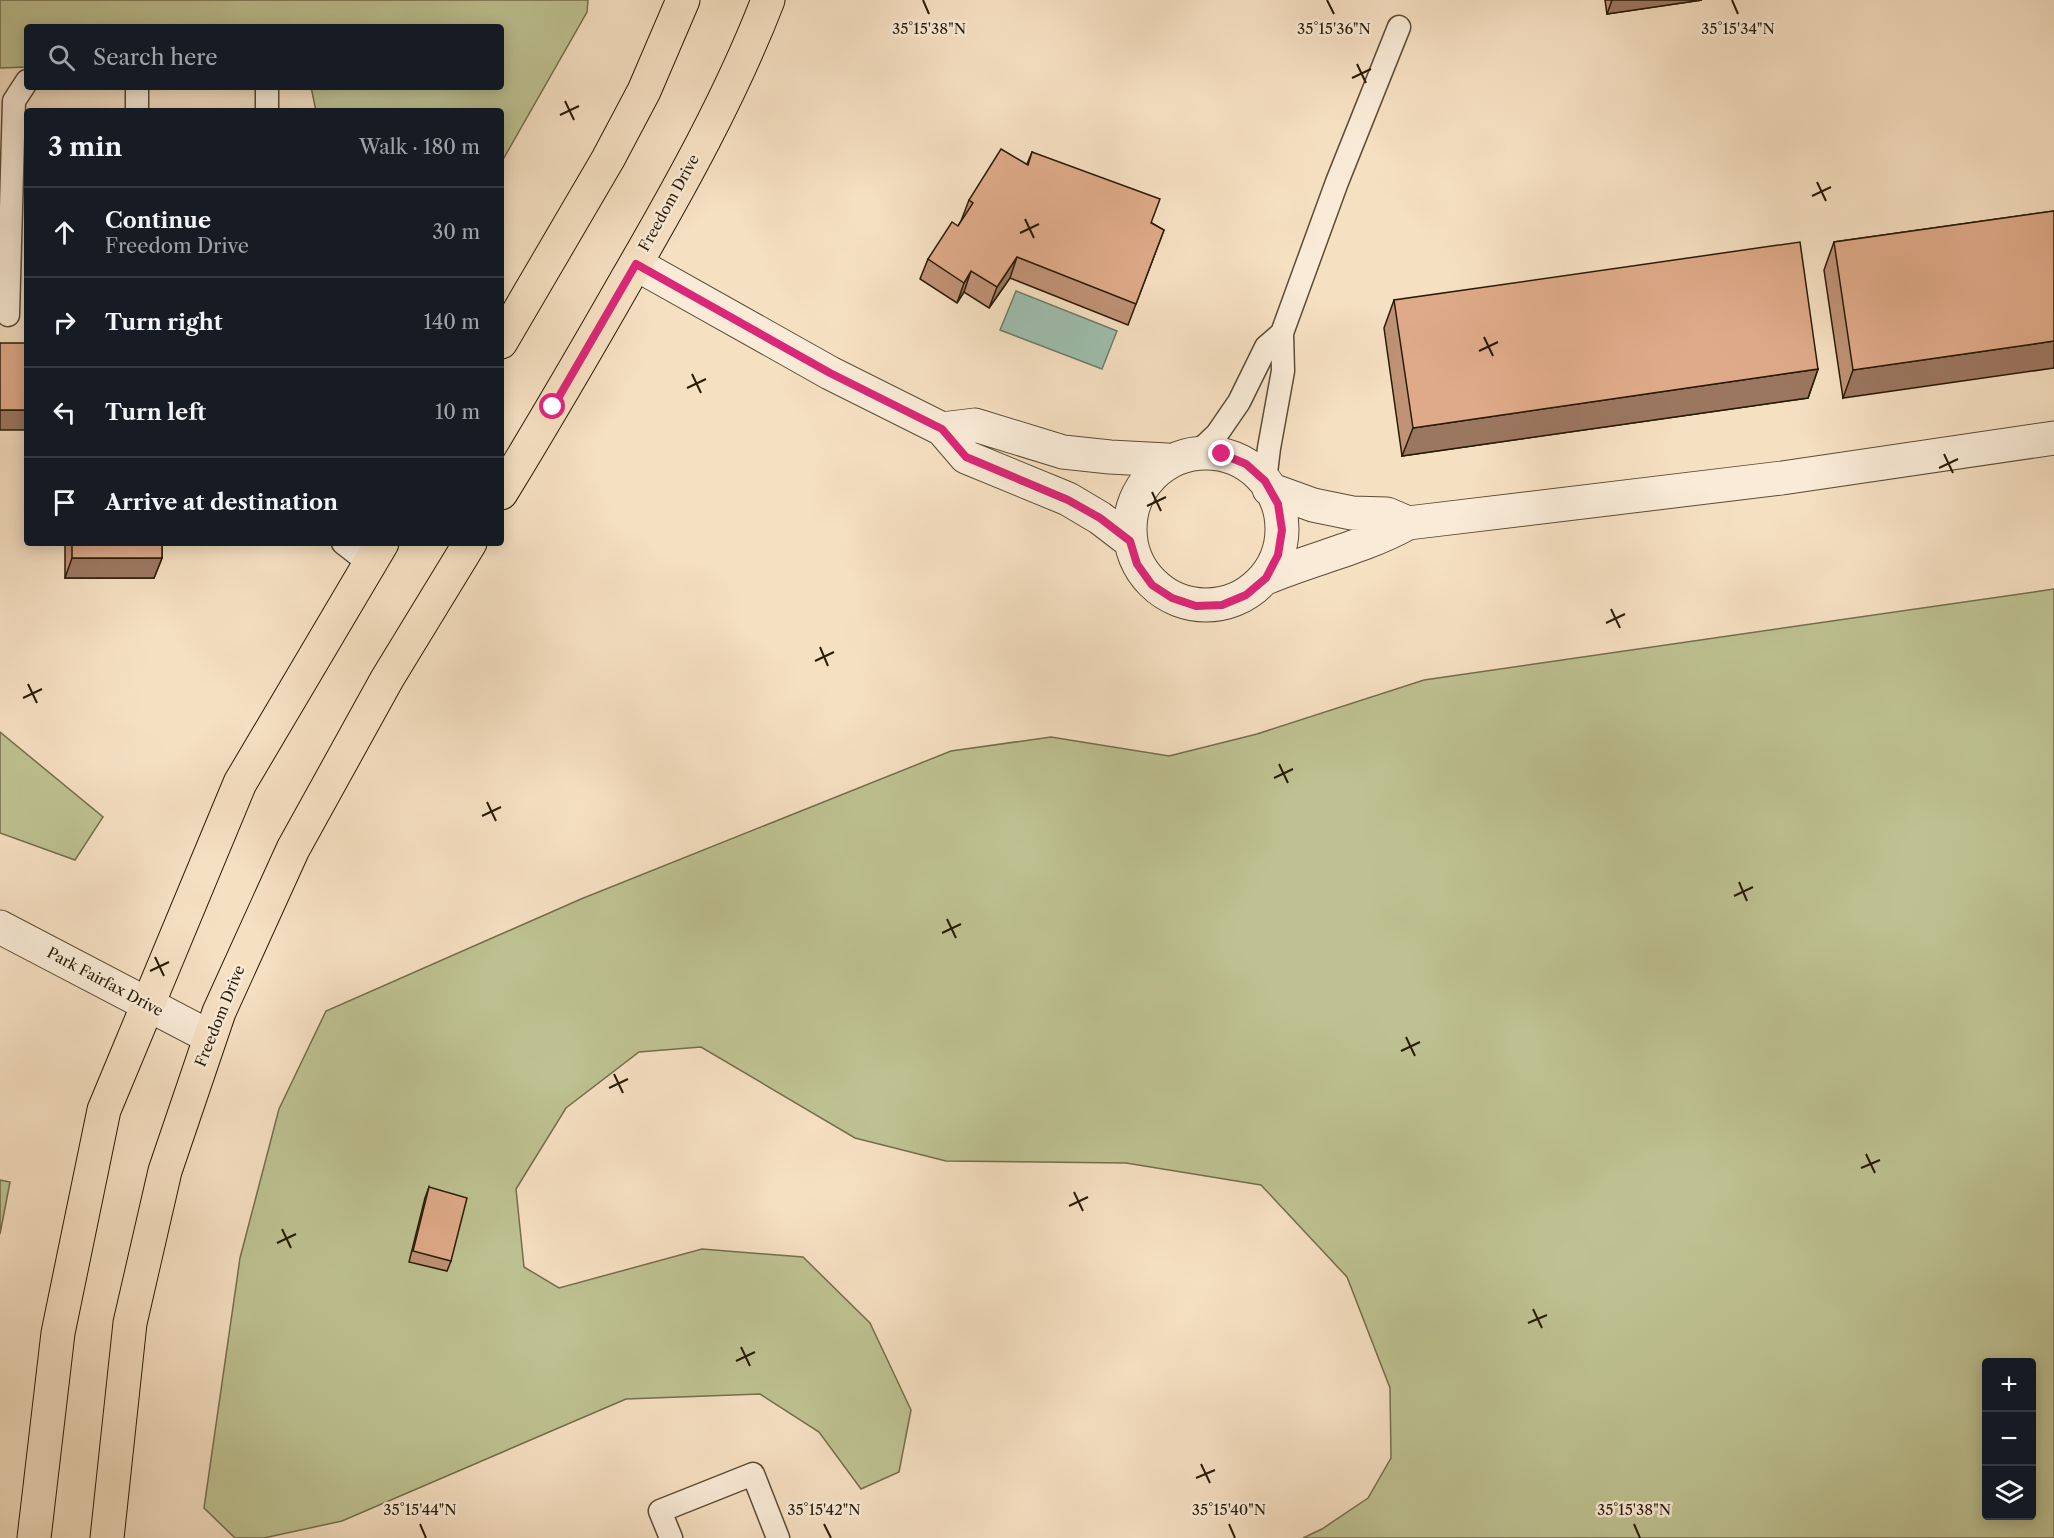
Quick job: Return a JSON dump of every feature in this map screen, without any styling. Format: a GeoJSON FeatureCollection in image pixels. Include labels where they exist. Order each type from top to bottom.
{"type":"FeatureCollection","features":[{"type":"Feature","properties":{"kind":"main road"},"geometry":{"type":"LineString","coordinates":[[504,337],[608,159],[644,91],[683,0]]}},
{"type":"Feature","properties":{"kind":"main road","name":"Freedom Drive"},"geometry":{"type":"LineString","coordinates":[[504,488],[659,224],[726,98],[768,0]]}},
{"type":"Feature","properties":{"kind":"main road","name":"Freedom Drive"},"geometry":{"type":"LineString","coordinates":[[107,1538],[130,1323],[165,1171],[219,1012],[293,849],[387,679],[468,546]]}},
{"type":"Feature","properties":{"kind":"main road"},"geometry":{"type":"LineString","coordinates":[[34,1538],[58,1333],[104,1110],[240,783],[376,553]]}},
{"type":"Feature","properties":{"kind":"street"},"geometry":{"type":"LineString","coordinates":[[636,264],[830,373],[942,429],[966,457],[1068,500],[1100,518],[1130,541]]}},
{"type":"Feature","properties":{"kind":"street"},"geometry":{"type":"LineString","coordinates":[[942,429],[975,425],[1063,452],[1110,457],[1222,454],[1246,464],[1267,485],[1278,504],[1282,530],[1278,555],[1266,578]]}},
{"type":"Feature","properties":{"kind":"street"},"geometry":{"type":"LineString","coordinates":[[1182,456],[1153,474],[1138,493],[1130,517],[1130,541],[1137,564],[1152,585],[1172,598],[1196,606],[1222,605],[1246,595],[1266,578],[1382,537],[1408,524],[1782,477],[2054,438]]}},
{"type":"Feature","properties":{"kind":"street"},"geometry":{"type":"LineString","coordinates":[[1267,485],[1313,505],[1352,513],[1387,514],[1408,524]]}},
{"type":"Feature","properties":{"kind":"street","name":"Park Fairfax Drive"},"geometry":{"type":"LineString","coordinates":[[0,927],[210,1037]]}},
{"type":"Feature","properties":{"kind":"lane"},"geometry":{"type":"LineString","coordinates":[[1267,485],[1269,448],[1283,371],[1282,333],[1345,161],[1399,27]]}},
{"type":"Feature","properties":{"kind":"lane"},"geometry":{"type":"LineString","coordinates":[[8,315],[14,101],[24,86]]}},
{"type":"Feature","properties":{"kind":"lane"},"geometry":{"type":"LineString","coordinates":[[137,90],[137,108]]}},
{"type":"Feature","properties":{"kind":"lane"},"geometry":{"type":"LineString","coordinates":[[267,90],[267,108]]}},
{"type":"Feature","properties":{"kind":"lane"},"geometry":{"type":"LineString","coordinates":[[1182,456],[1217,434],[1239,402],[1266,347],[1282,333]]}},
{"type":"Feature","properties":{"kind":"lane"},"geometry":{"type":"LineString","coordinates":[[353,546],[376,553]]}},
{"type":"Feature","properties":{"kind":"lane"},"geometry":{"type":"LineString","coordinates":[[671,1538],[660,1511],[753,1474],[778,1538]]}},
{"type":"Feature","properties":{"kind":"green space"},"geometry":{"type":"Polygon","coordinates":[[[0,0],[588,0],[587,12],[504,158],[504,108],[315,108],[312,90],[504,90],[504,24],[24,24],[24,67],[0,68],[0,0]]]}},
{"type":"Feature","properties":{"kind":"green space"},"geometry":{"type":"Polygon","coordinates":[[[2054,589],[2054,1538],[1303,1538],[1322,1529],[1368,1498],[1391,1458],[1390,1388],[1347,1277],[1261,1185],[1126,1163],[946,1161],[855,1138],[701,1047],[639,1052],[566,1108],[516,1189],[524,1267],[559,1288],[702,1249],[803,1257],[870,1323],[911,1410],[899,1472],[861,1489],[819,1432],[760,1394],[626,1399],[342,1521],[264,1538],[235,1538],[204,1508],[240,1258],[279,1109],[326,1011],[581,899],[951,751],[1051,737],[1169,756],[1257,734],[1424,680],[2054,589]]]}},
{"type":"Feature","properties":{"kind":"green space"},"geometry":{"type":"Polygon","coordinates":[[[0,732],[103,817],[75,860],[0,833],[0,732]]]}},
{"type":"Feature","properties":{"kind":"green space"},"geometry":{"type":"Polygon","coordinates":[[[0,1180],[10,1182],[0,1234],[0,1180]]]}},
{"type":"Feature","properties":{"kind":"shaded area"},"geometry":{"type":"Polygon","coordinates":[[[1016,291],[1117,331],[1102,369],[1000,330],[1016,291]]]}},
{"type":"Feature","properties":{"kind":"building"},"geometry":{"type":"Polygon","coordinates":[[[1001,149],[1028,165],[1032,152],[1160,199],[1151,223],[1164,230],[1136,304],[1017,257],[997,287],[971,271],[964,283],[928,259],[952,222],[958,226],[973,203],[969,200],[1001,149]]]}},
{"type":"Feature","properties":{"kind":"building"},"geometry":{"type":"Polygon","coordinates":[[[2054,211],[2054,341],[1853,370],[1834,242],[2054,211]]]}},
{"type":"Feature","properties":{"kind":"building"},"geometry":{"type":"Polygon","coordinates":[[[1800,242],[1818,369],[1413,428],[1394,300],[1800,242]]]}},
{"type":"Feature","properties":{"kind":"building"},"geometry":{"type":"Polygon","coordinates":[[[0,343],[24,343],[24,410],[0,410],[0,343]]]}},
{"type":"Feature","properties":{"kind":"building"},"geometry":{"type":"Polygon","coordinates":[[[72,546],[162,546],[162,558],[72,558],[72,546]]]}},
{"type":"Feature","properties":{"kind":"building"},"geometry":{"type":"Polygon","coordinates":[[[429,1187],[467,1198],[451,1261],[413,1251],[429,1187]]]}},
{"type":"Feature","properties":{"kind":"route"},"geometry":{"type":"LineString","coordinates":[[553,407],[636,264],[830,373],[942,429],[966,457],[1068,500],[1100,518],[1130,541],[1137,564],[1152,585],[1172,598],[1196,606],[1222,605],[1246,595],[1266,578],[1278,555],[1282,530],[1278,504],[1265,481],[1246,464],[1222,454]]}}]}
